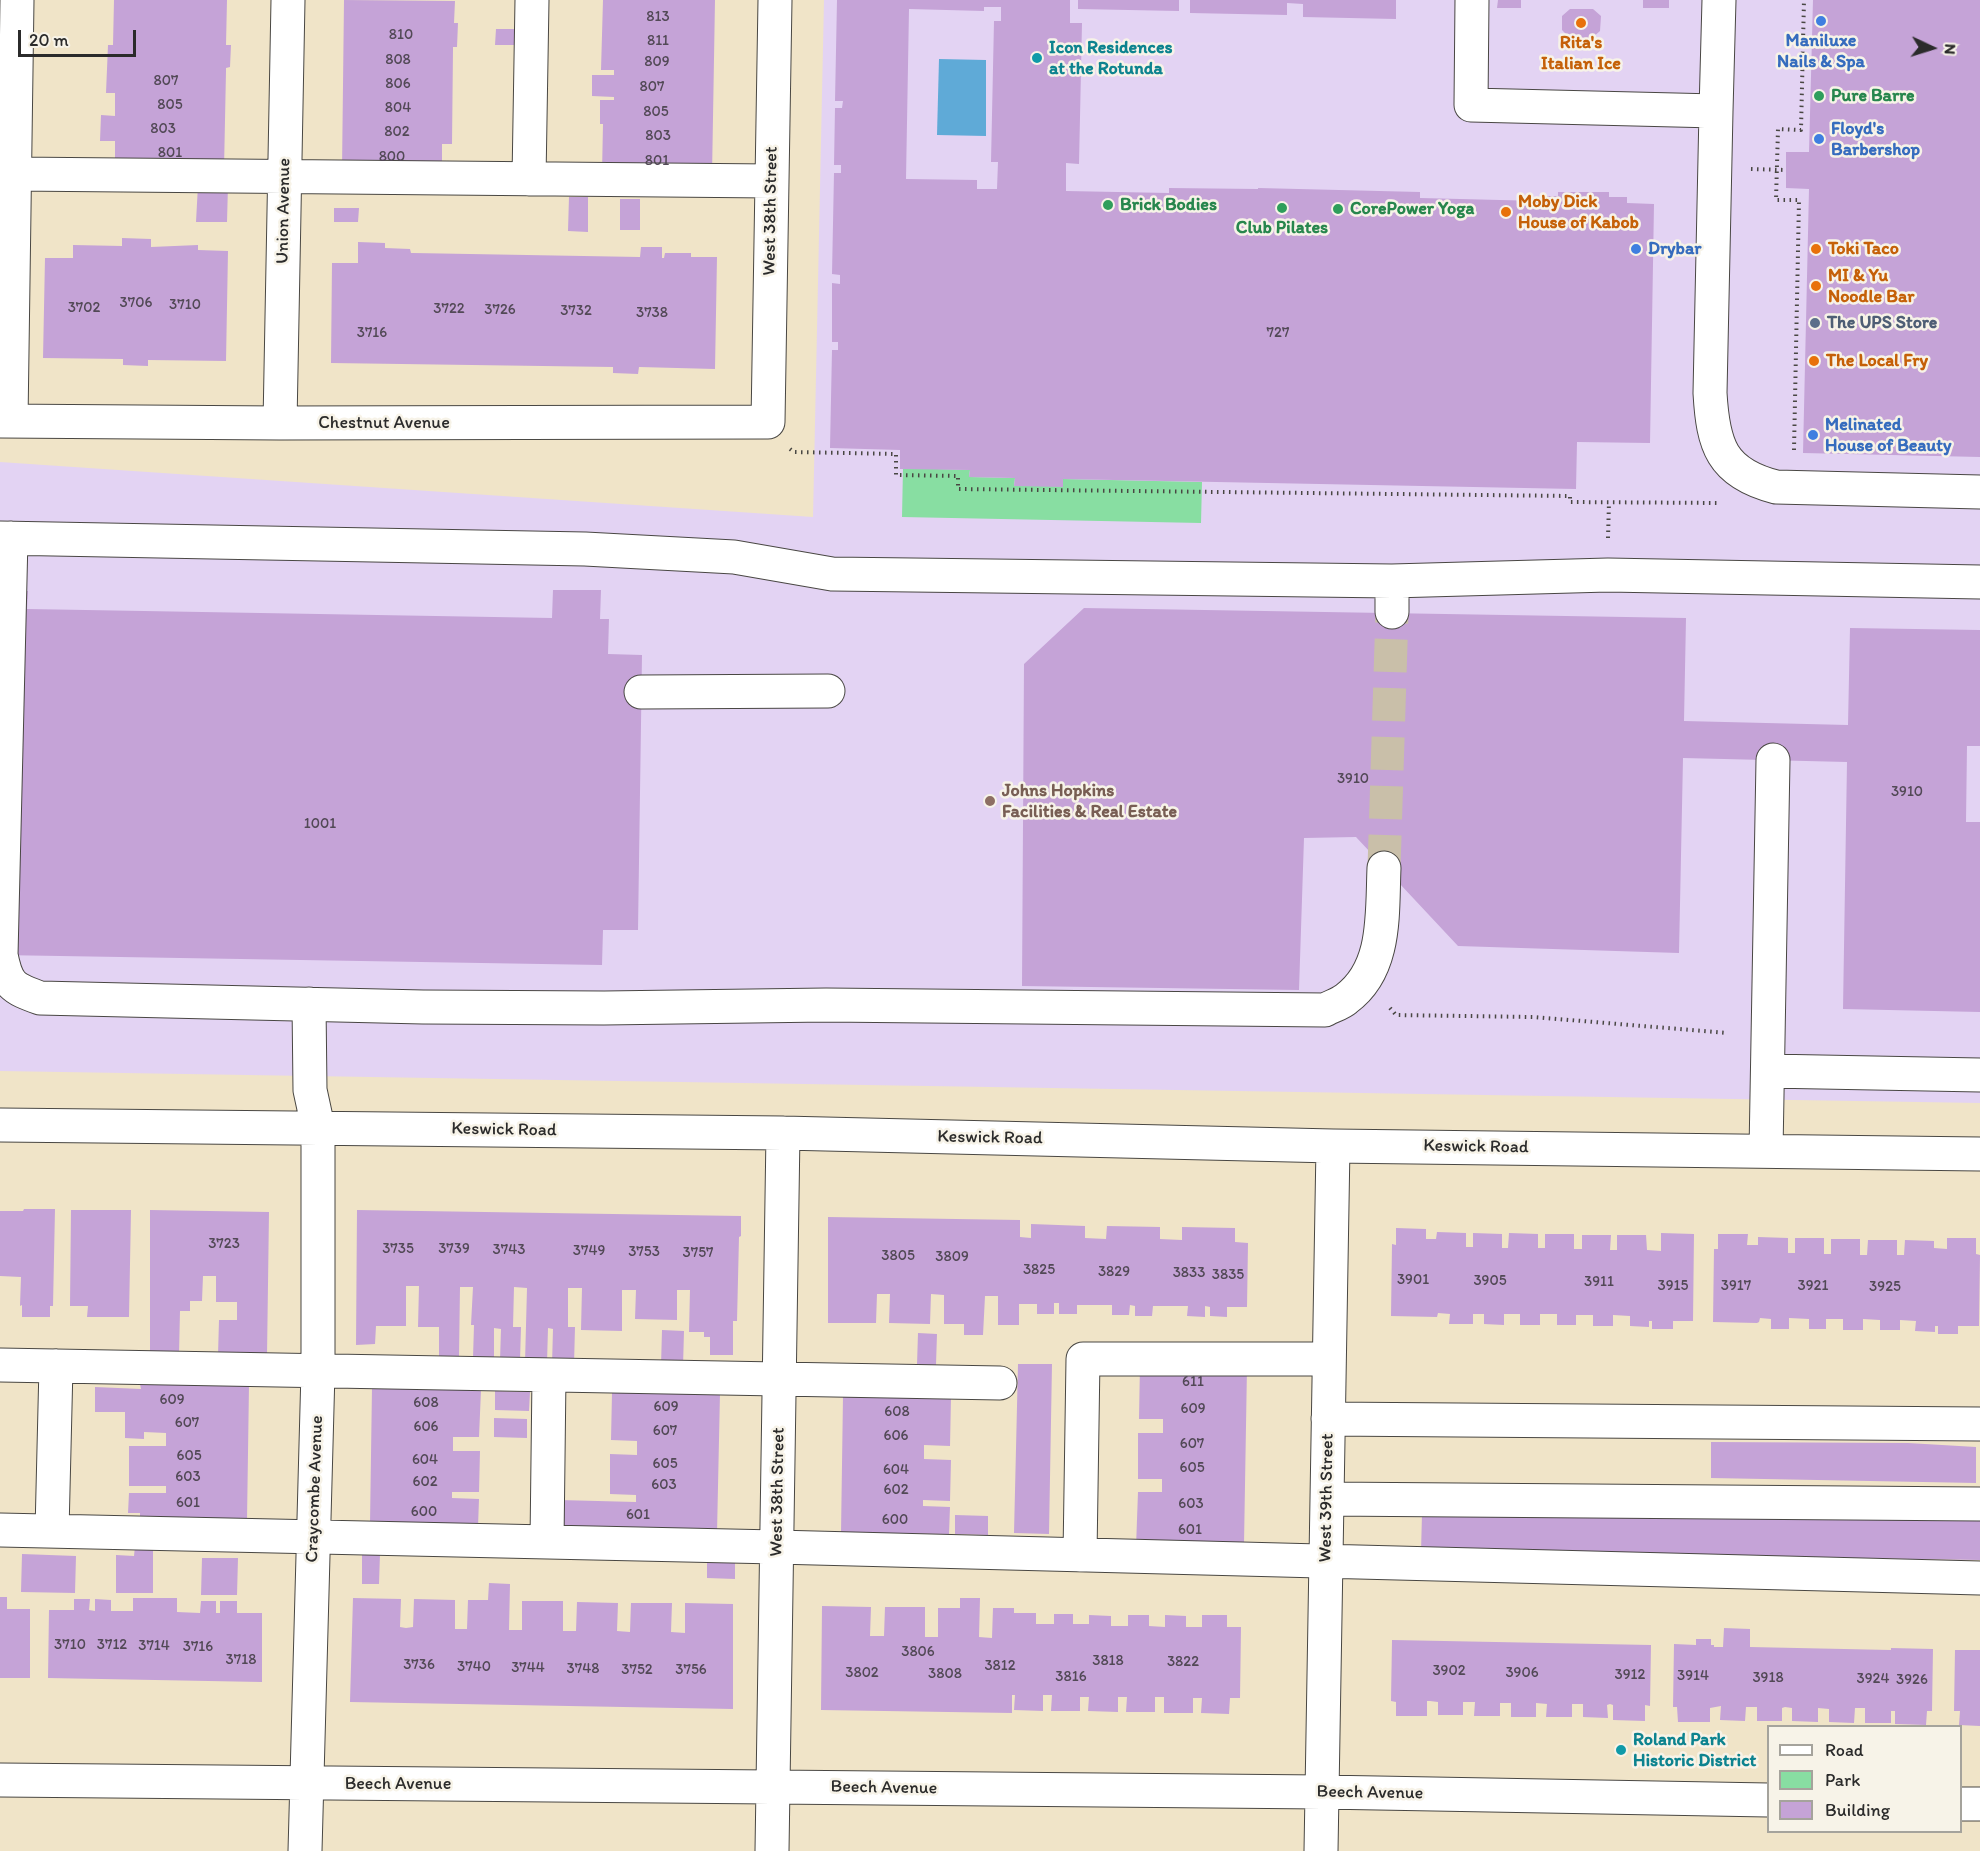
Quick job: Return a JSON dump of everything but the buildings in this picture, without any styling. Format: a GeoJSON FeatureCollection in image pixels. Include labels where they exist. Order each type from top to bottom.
{"type":"FeatureCollection","features":[{"type":"Feature","properties":{"kind":"street"},"geometry":{"type":"LineString","coordinates":[[6,421],[15,174],[17,0]]}},
{"type":"Feature","properties":{"kind":"street","name":"Union Avenue"},"geometry":{"type":"LineString","coordinates":[[280,423],[288,0]]}},
{"type":"Feature","properties":{"kind":"street"},"geometry":{"type":"LineString","coordinates":[[530,179],[532,0]]}},
{"type":"Feature","properties":{"kind":"street","name":"West 38th Street"},"geometry":{"type":"LineString","coordinates":[[768,422],[775,0]]}},
{"type":"Feature","properties":{"kind":"street"},"geometry":{"type":"LineString","coordinates":[[1472,0],[1471,105],[1716,111]]}},
{"type":"Feature","properties":{"kind":"street"},"geometry":{"type":"LineString","coordinates":[[1719,0],[1710,393],[1712,426],[1722,452],[1737,471],[1756,482],[1776,487],[1980,492]]}},
{"type":"Feature","properties":{"kind":"street"},"geometry":{"type":"LineString","coordinates":[[15,174],[771,181]]}},
{"type":"Feature","properties":{"kind":"street","name":"Chestnut Avenue"},"geometry":{"type":"LineString","coordinates":[[6,421],[768,422]]}},
{"type":"Feature","properties":{"kind":"street"},"geometry":{"type":"LineString","coordinates":[[1384,868],[1381,938],[1377,958],[1360,986],[1346,1000],[1325,1010],[826,1005],[604,1008],[40,998],[18,991],[5,975],[1,955],[5,538],[585,549],[734,557],[832,574],[1392,597],[1608,575],[1980,582]]}},
{"type":"Feature","properties":{"kind":"street"},"geometry":{"type":"LineString","coordinates":[[641,692],[828,691]]}},
{"type":"Feature","properties":{"kind":"street"},"geometry":{"type":"LineString","coordinates":[[1766,1151],[1773,760]]}},
{"type":"Feature","properties":{"kind":"street","name":"Craycombe Avenue"},"geometry":{"type":"LineString","coordinates":[[305,1851],[318,1371],[318,1127],[310,1090],[309,1004]]}},
{"type":"Feature","properties":{"kind":"street"},"geometry":{"type":"LineString","coordinates":[[1768,1071],[1980,1075]]}},
{"type":"Feature","properties":{"kind":"street","name":"Keswick Road"},"geometry":{"type":"LineString","coordinates":[[0,1125],[783,1133],[1333,1146],[1980,1154]]}},
{"type":"Feature","properties":{"kind":"street","name":"West 38th Street"},"geometry":{"type":"LineString","coordinates":[[772,1851],[783,1133]]}},
{"type":"Feature","properties":{"kind":"street","name":"West 39th Street"},"geometry":{"type":"LineString","coordinates":[[1322,1851],[1333,1146]]}},
{"type":"Feature","properties":{"kind":"street"},"geometry":{"type":"LineString","coordinates":[[1080,1555],[1083,1359],[1329,1359]]}},
{"type":"Feature","properties":{"kind":"street"},"geometry":{"type":"LineString","coordinates":[[0,1365],[1000,1383]]}},
{"type":"Feature","properties":{"kind":"street"},"geometry":{"type":"LineString","coordinates":[[52,1531],[56,1366]]}},
{"type":"Feature","properties":{"kind":"street"},"geometry":{"type":"LineString","coordinates":[[547,1542],[549,1376]]}},
{"type":"Feature","properties":{"kind":"street"},"geometry":{"type":"LineString","coordinates":[[1329,1419],[1980,1424]]}},
{"type":"Feature","properties":{"kind":"street"},"geometry":{"type":"LineString","coordinates":[[1328,1499],[1980,1504]]}},
{"type":"Feature","properties":{"kind":"street"},"geometry":{"type":"LineString","coordinates":[[0,1530],[777,1547],[1980,1578]]}},
{"type":"Feature","properties":{"kind":"street","name":"Beech Avenue"},"geometry":{"type":"LineString","coordinates":[[0,1780],[1322,1792],[1767,1800]]}},
{"type":"Feature","properties":{"kind":"street"},"geometry":{"type":"LineString","coordinates":[[1962,1804],[1980,1804]]}},
{"type":"Feature","properties":{"kind":"path"},"geometry":{"type":"LineString","coordinates":[[1794,462],[1799,200],[1776,200],[1778,129],[1801,130],[1804,0]]}},
{"type":"Feature","properties":{"kind":"path"},"geometry":{"type":"LineString","coordinates":[[1745,169],[1786,170]]}},
{"type":"Feature","properties":{"kind":"path"},"geometry":{"type":"LineString","coordinates":[[794,452],[896,454],[896,475],[958,476],[958,489],[1570,496],[1570,502],[1719,503]]}},
{"type":"Feature","properties":{"kind":"path"},"geometry":{"type":"LineString","coordinates":[[1608,540],[1609,502]]}},
{"type":"Feature","properties":{"kind":"path"},"geometry":{"type":"LineString","coordinates":[[1389,1007],[1396,1015],[1533,1017],[1728,1033]]}},
{"type":"Feature","properties":{"kind":"shaded area","name":"Johns Hopkins Facilities & Real Estate"},"geometry":{"type":"Polygon","coordinates":[[[824,0],[1980,0],[1980,1103],[0,1071],[0,462],[813,517],[824,0]]]}},
{"type":"Feature","properties":{"kind":"green space"},"geometry":{"type":"Polygon","coordinates":[[[903,468],[970,470],[969,477],[1015,478],[1014,486],[1063,479],[1202,482],[1201,523],[902,517],[903,468]]]}},
{"type":"Feature","properties":{"kind":"water"},"geometry":{"type":"Polygon","coordinates":[[[939,59],[986,60],[986,136],[937,135],[939,59]]]}},
{"type":"Feature","properties":{"kind":"tunnel"},"geometry":{"type":"LineString","coordinates":[[1384,868],[1392,612]]}},
{"type":"Feature","properties":{"kind":"place","name":"Maniluxe Nails & Spa"},"geometry":{"type":"Point","coordinates":[1821,21]}},
{"type":"Feature","properties":{"kind":"place","name":"Rita's Italian Ice"},"geometry":{"type":"Point","coordinates":[1581,23]}},
{"type":"Feature","properties":{"kind":"place","name":"Icon Residences at the Rotunda"},"geometry":{"type":"Point","coordinates":[1037,58]}},
{"type":"Feature","properties":{"kind":"place","name":"Pure Barre"},"geometry":{"type":"Point","coordinates":[1819,96]}},
{"type":"Feature","properties":{"kind":"place","name":"Floyd's Barbershop"},"geometry":{"type":"Point","coordinates":[1819,139]}},
{"type":"Feature","properties":{"kind":"place","name":"Brick Bodies"},"geometry":{"type":"Point","coordinates":[1108,205]}},
{"type":"Feature","properties":{"kind":"place","name":"Club Pilates"},"geometry":{"type":"Point","coordinates":[1282,208]}},
{"type":"Feature","properties":{"kind":"place","name":"CorePower Yoga"},"geometry":{"type":"Point","coordinates":[1338,209]}},
{"type":"Feature","properties":{"kind":"place","name":"Moby Dick House of Kabob"},"geometry":{"type":"Point","coordinates":[1506,212]}},
{"type":"Feature","properties":{"kind":"place","name":"Drybar"},"geometry":{"type":"Point","coordinates":[1636,249]}},
{"type":"Feature","properties":{"kind":"place","name":"Toki Taco"},"geometry":{"type":"Point","coordinates":[1816,249]}},
{"type":"Feature","properties":{"kind":"place","name":"MI & Yu Noodle Bar"},"geometry":{"type":"Point","coordinates":[1816,286]}},
{"type":"Feature","properties":{"kind":"place","name":"The UPS Store"},"geometry":{"type":"Point","coordinates":[1815,323]}},
{"type":"Feature","properties":{"kind":"place","name":"The Local Fry"},"geometry":{"type":"Point","coordinates":[1814,361]}},
{"type":"Feature","properties":{"kind":"place","name":"Melinated House of Beauty"},"geometry":{"type":"Point","coordinates":[1813,435]}},
{"type":"Feature","properties":{"kind":"place","name":"Johns Hopkins Facilities & Real Estate"},"geometry":{"type":"Point","coordinates":[990,801]}},
{"type":"Feature","properties":{"kind":"place","name":"Roland Park Historic District"},"geometry":{"type":"Point","coordinates":[1621,1750]}}]}
